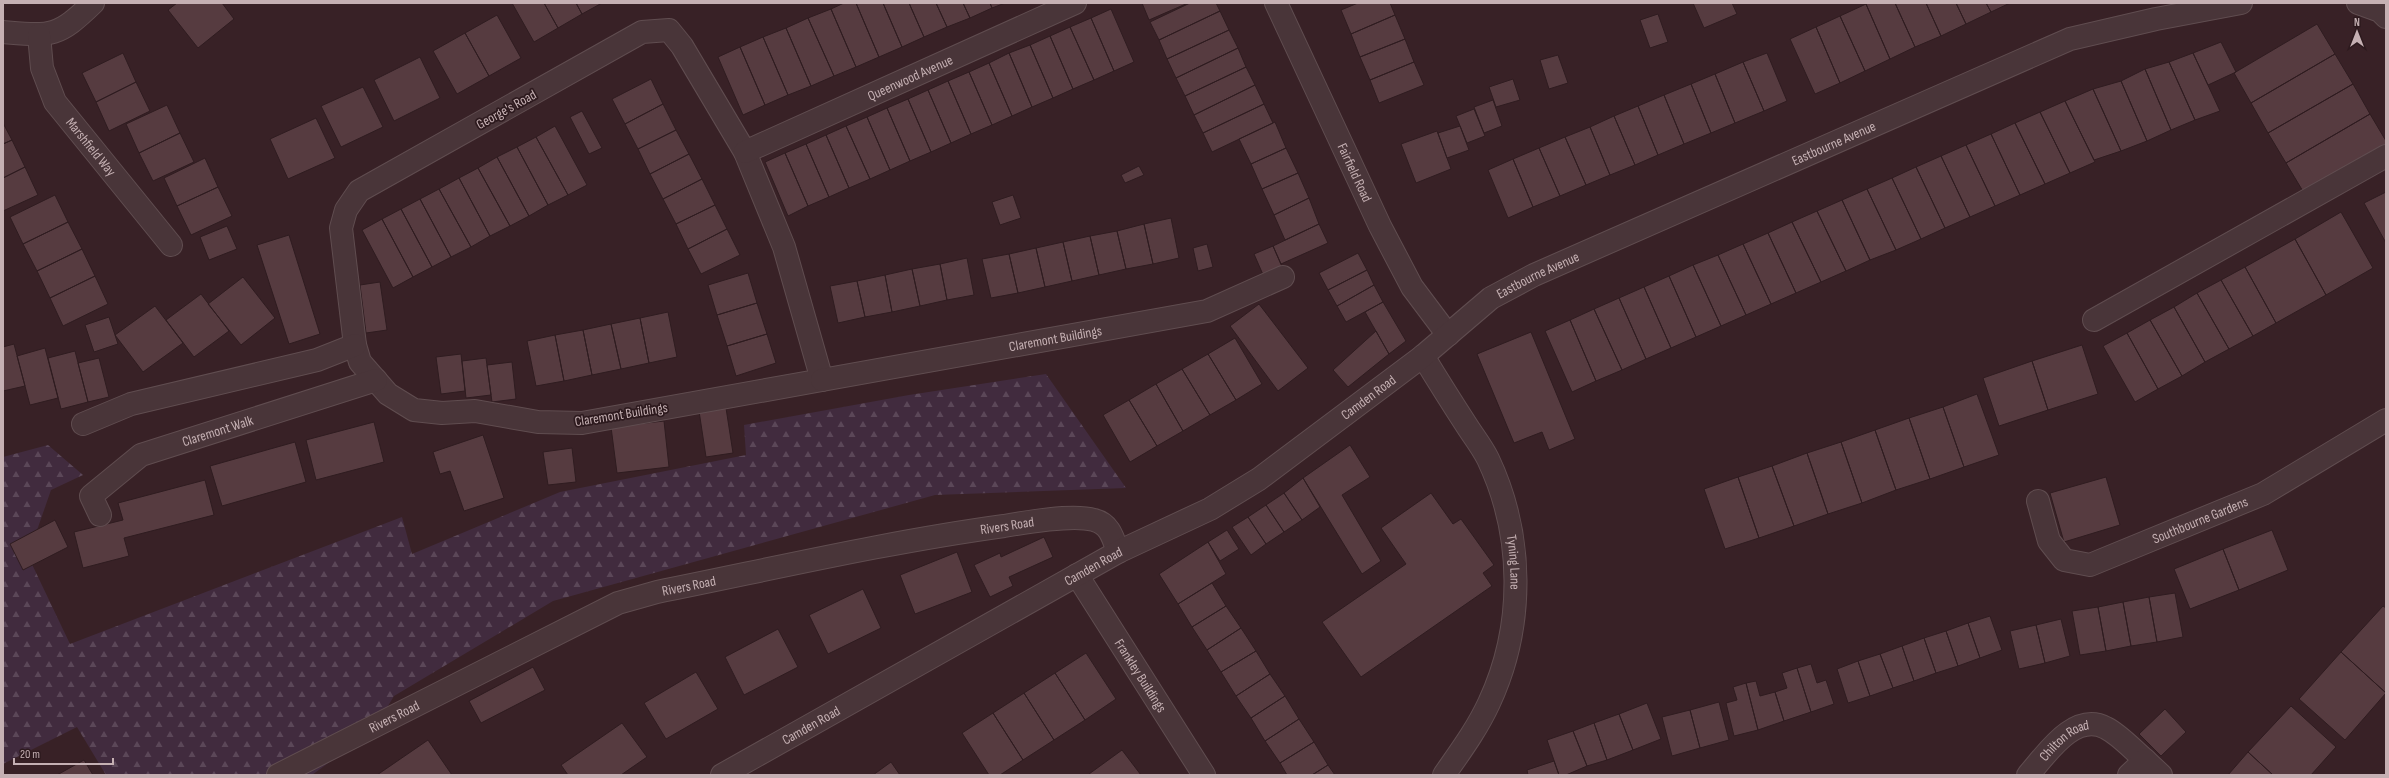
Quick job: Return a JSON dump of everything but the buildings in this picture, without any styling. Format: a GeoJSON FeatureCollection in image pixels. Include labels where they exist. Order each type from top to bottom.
{"type":"FeatureCollection","features":[{"type":"Feature","properties":{"kind":"street"},"geometry":{"type":"LineString","coordinates":[[3,32],[39,35],[59,31],[75,20],[92,3]]}},
{"type":"Feature","properties":{"kind":"street","name":"Queenwood Avenue"},"geometry":{"type":"LineString","coordinates":[[745,152],[1075,3]]}},
{"type":"Feature","properties":{"kind":"street","name":"Fairfield Road"},"geometry":{"type":"LineString","coordinates":[[1276,3],[1380,226],[1412,287],[1448,335]]}},
{"type":"Feature","properties":{"kind":"street","name":"Eastbourne Avenue"},"geometry":{"type":"LineString","coordinates":[[1448,335],[1491,298],[1534,275],[2070,39],[2156,19],[2241,3]]}},
{"type":"Feature","properties":{"kind":"street"},"geometry":{"type":"LineString","coordinates":[[2358,3],[2380,12],[2386,17]]}},
{"type":"Feature","properties":{"kind":"street","name":"George's Road"},"geometry":{"type":"LineString","coordinates":[[355,345],[342,228],[346,210],[359,191],[642,32],[669,30],[682,46],[745,152]]}},
{"type":"Feature","properties":{"kind":"street","name":"Marshfield Way"},"geometry":{"type":"LineString","coordinates":[[39,35],[42,68],[55,102],[171,245]]}},
{"type":"Feature","properties":{"kind":"street"},"geometry":{"type":"LineString","coordinates":[[745,152],[784,246],[822,380]]}},
{"type":"Feature","properties":{"kind":"street"},"geometry":{"type":"LineString","coordinates":[[2094,320],[2386,156]]}},
{"type":"Feature","properties":{"kind":"street","name":"Claremont Buildings"},"geometry":{"type":"LineString","coordinates":[[355,345],[360,362],[388,394],[414,410],[442,413],[475,412],[538,422],[582,422],[1207,310],[1283,277]]}},
{"type":"Feature","properties":{"kind":"street","name":"Camden Road"},"geometry":{"type":"LineString","coordinates":[[722,775],[1118,552],[1210,509],[1259,479],[1423,356],[1448,335]]}},
{"type":"Feature","properties":{"kind":"street"},"geometry":{"type":"LineString","coordinates":[[83,424],[131,404],[317,360],[355,345]]}},
{"type":"Feature","properties":{"kind":"street","name":"Tyning Lane"},"geometry":{"type":"LineString","coordinates":[[1423,356],[1488,459],[1511,524],[1517,591],[1508,649],[1489,703],[1465,746],[1444,775]]}},
{"type":"Feature","properties":{"kind":"street","name":"Claremont Walk"},"geometry":{"type":"LineString","coordinates":[[100,515],[91,496],[141,454],[376,380]]}},
{"type":"Feature","properties":{"kind":"street","name":"Southbourne Gardens"},"geometry":{"type":"LineString","coordinates":[[2038,501],[2049,541],[2064,560],[2090,565],[2263,494],[2386,420]]}},
{"type":"Feature","properties":{"kind":"street","name":"Rivers Road"},"geometry":{"type":"LineString","coordinates":[[278,775],[618,604],[657,592],[963,531],[1074,518],[1095,520],[1109,528],[1118,552]]}},
{"type":"Feature","properties":{"kind":"street","name":"Frankley Buildings"},"geometry":{"type":"LineString","coordinates":[[1077,575],[1204,775]]}},
{"type":"Feature","properties":{"kind":"street","name":"Chilton Road"},"geometry":{"type":"LineString","coordinates":[[2028,775],[2067,733],[2086,723],[2106,728],[2160,775]]}},
{"type":"Feature","properties":{"kind":"street"},"geometry":{"type":"LineString","coordinates":[[2129,775],[2144,760]]}},
{"type":"Feature","properties":{"kind":"green space"},"geometry":{"type":"Polygon","coordinates":[[[1046,374],[1126,488],[935,495],[553,601],[394,696],[374,729],[312,775],[106,775],[77,727],[3,764],[3,457],[48,445],[83,475],[51,490],[28,556],[70,644],[402,517],[412,554],[560,492],[746,455],[744,425],[909,395],[1046,374]]]}}]}
